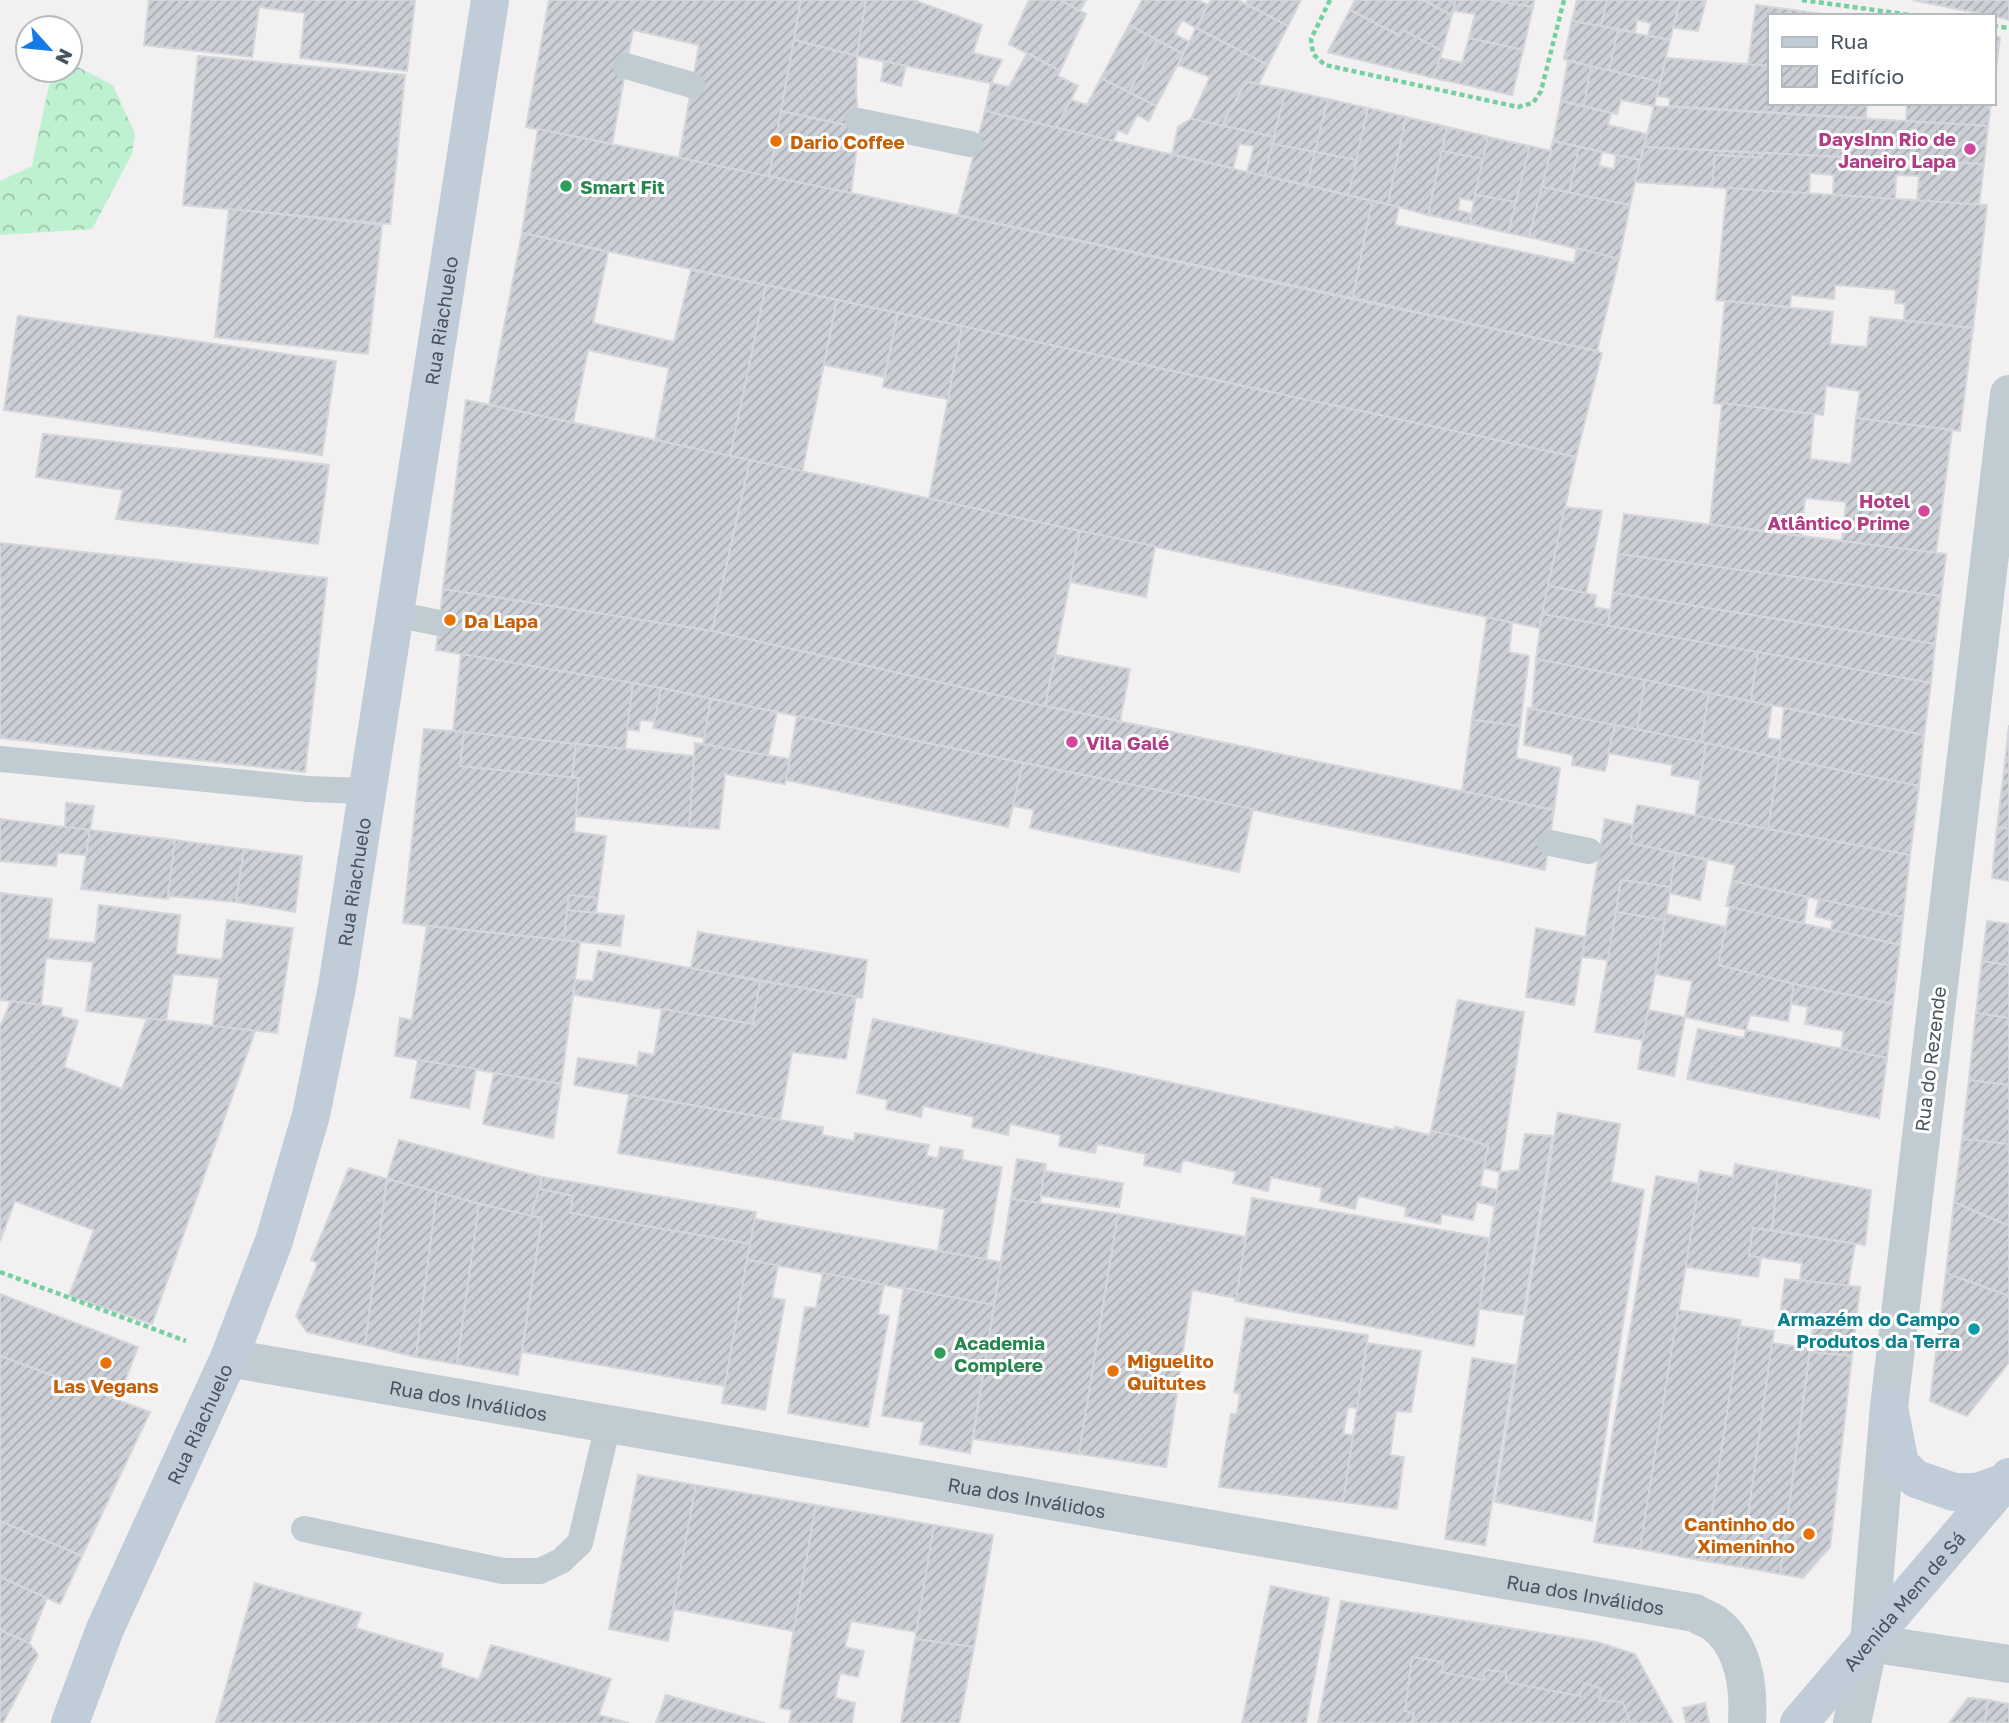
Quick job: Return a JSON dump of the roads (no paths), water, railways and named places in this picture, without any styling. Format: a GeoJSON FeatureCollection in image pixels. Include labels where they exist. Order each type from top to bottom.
{"type":"FeatureCollection","features":[{"type":"Feature","properties":{"kind":"main road","name":"Rua Riachuelo"},"geometry":{"type":"LineString","coordinates":[[69,1723],[105,1629],[229,1358],[274,1241],[312,1115],[337,987],[490,0]]}},
{"type":"Feature","properties":{"kind":"main road"},"geometry":{"type":"LineString","coordinates":[[1889,1407],[1900,1464],[1916,1479],[1954,1492],[1977,1492],[2007,1480]]}},
{"type":"Feature","properties":{"kind":"main road","name":"Avenida Mem de Sá"},"geometry":{"type":"LineString","coordinates":[[1799,1723],[2007,1480]]}},
{"type":"Feature","properties":{"kind":"street","name":"Rua do Rezende"},"geometry":{"type":"LineString","coordinates":[[1852,1723],[1869,1643],[1889,1407],[2009,394]]}},
{"type":"Feature","properties":{"kind":"street","name":"Rua dos Inválidos"},"geometry":{"type":"LineString","coordinates":[[229,1358],[1695,1614],[1714,1624],[1731,1641],[1745,1674],[1747,1723]]}},
{"type":"Feature","properties":{"kind":"street"},"geometry":{"type":"LineString","coordinates":[[1869,1643],[2009,1664]]}},
{"type":"Feature","properties":{"kind":"lane"},"geometry":{"type":"LineString","coordinates":[[626,66],[692,85]]}},
{"type":"Feature","properties":{"kind":"lane"},"geometry":{"type":"LineString","coordinates":[[858,121],[970,144]]}},
{"type":"Feature","properties":{"kind":"lane"},"geometry":{"type":"LineString","coordinates":[[394,614],[439,623]]}},
{"type":"Feature","properties":{"kind":"lane"},"geometry":{"type":"LineString","coordinates":[[0,759],[308,789],[367,791]]}},
{"type":"Feature","properties":{"kind":"lane"},"geometry":{"type":"LineString","coordinates":[[1550,843],[1589,851]]}},
{"type":"Feature","properties":{"kind":"lane"},"geometry":{"type":"LineString","coordinates":[[304,1529],[503,1572],[540,1571],[561,1561],[580,1543],[608,1425]]}},
{"type":"Feature","properties":{"kind":"place","name":"Dario Coffee"},"geometry":{"type":"Point","coordinates":[776,141]}},
{"type":"Feature","properties":{"kind":"place","name":"DaysInn Rio de Janeiro Lapa"},"geometry":{"type":"Point","coordinates":[1970,149]}},
{"type":"Feature","properties":{"kind":"place","name":"Smart Fit"},"geometry":{"type":"Point","coordinates":[566,186]}},
{"type":"Feature","properties":{"kind":"place","name":"Hotel Atlântico Prime"},"geometry":{"type":"Point","coordinates":[1924,511]}},
{"type":"Feature","properties":{"kind":"place","name":"Da Lapa"},"geometry":{"type":"Point","coordinates":[450,620]}},
{"type":"Feature","properties":{"kind":"place","name":"Vila Galé"},"geometry":{"type":"Point","coordinates":[1072,742]}},
{"type":"Feature","properties":{"kind":"place","name":"Armazém do Campo Produtos da Terra"},"geometry":{"type":"Point","coordinates":[1974,1329]}},
{"type":"Feature","properties":{"kind":"place","name":"Academia Complere"},"geometry":{"type":"Point","coordinates":[940,1353]}},
{"type":"Feature","properties":{"kind":"place","name":"Las Vegans"},"geometry":{"type":"Point","coordinates":[106,1363]}},
{"type":"Feature","properties":{"kind":"place","name":"Miguelito Quitutes"},"geometry":{"type":"Point","coordinates":[1113,1371]}},
{"type":"Feature","properties":{"kind":"place","name":"Cantinho do Ximeninho"},"geometry":{"type":"Point","coordinates":[1809,1534]}}]}
